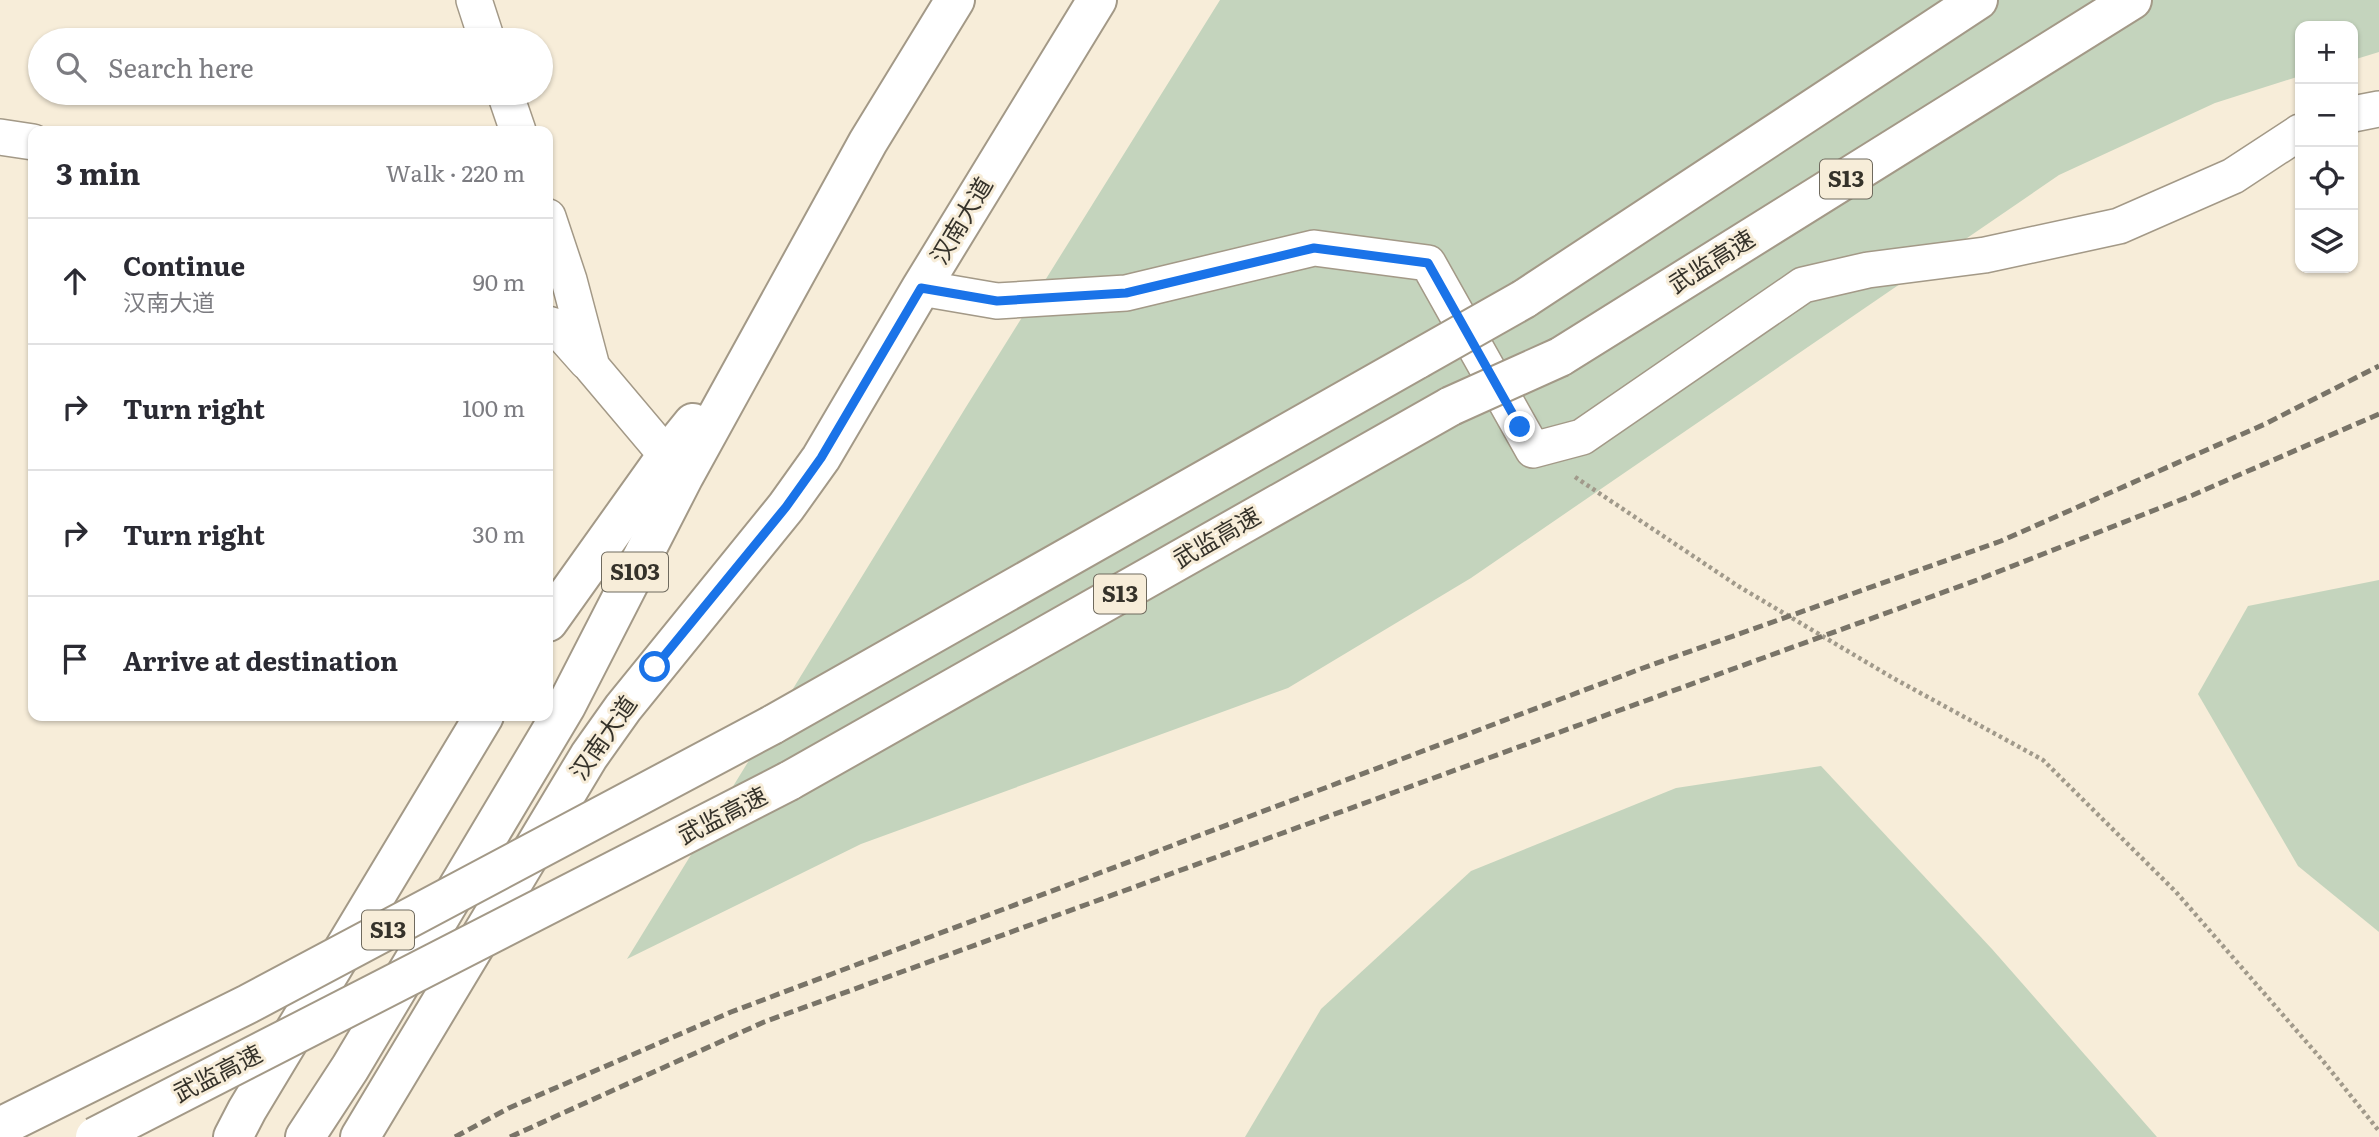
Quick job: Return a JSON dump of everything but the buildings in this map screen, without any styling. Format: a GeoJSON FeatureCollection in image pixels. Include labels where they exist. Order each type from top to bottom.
{"type":"FeatureCollection","features":[{"type":"Feature","properties":{"kind":"main road","name":"汉南大道"},"geometry":{"type":"LineString","coordinates":[[553,616],[676,466],[756,345],[868,142],[955,0]]}},
{"type":"Feature","properties":{"kind":"main road","name":"汉南大道"},"geometry":{"type":"LineString","coordinates":[[359,1137],[589,756],[623,708],[800,488],[821,458],[1097,0]]}},
{"type":"Feature","properties":{"kind":"main road","name":"武监高速"},"geometry":{"type":"LineString","coordinates":[[0,1127],[248,1004],[772,725],[1524,299],[1978,0]]}},
{"type":"Feature","properties":{"kind":"main road","name":"武监高速"},"geometry":{"type":"LineString","coordinates":[[95,1137],[789,782],[1451,406],[1560,357],[2132,0]]}},
{"type":"Feature","properties":{"kind":"main road","name":"汉南大道"},"geometry":{"type":"LineString","coordinates":[[305,1137],[350,1068],[566,706],[676,466]]}},
{"type":"Feature","properties":{"kind":"main road"},"geometry":{"type":"LineString","coordinates":[[233,1137],[481,721]]}},
{"type":"Feature","properties":{"kind":"street"},"geometry":{"type":"LineString","coordinates":[[474,0],[483,28]]}},
{"type":"Feature","properties":{"kind":"street"},"geometry":{"type":"LineString","coordinates":[[509,105],[516,126]]}},
{"type":"Feature","properties":{"kind":"street"},"geometry":{"type":"LineString","coordinates":[[2358,113],[2379,109]]}},
{"type":"Feature","properties":{"kind":"street"},"geometry":{"type":"LineString","coordinates":[[921,288],[997,301],[1126,293],[1314,248],[1428,263],[1533,450],[1582,437],[1803,285],[1868,270],[1985,255],[2119,226],[2233,176],[2295,135]]}},
{"type":"Feature","properties":{"kind":"street"},"geometry":{"type":"LineString","coordinates":[[0,137],[28,141]]}},
{"type":"Feature","properties":{"kind":"street"},"geometry":{"type":"LineString","coordinates":[[553,232],[569,280],[592,368]]}},
{"type":"Feature","properties":{"kind":"street"},"geometry":{"type":"LineString","coordinates":[[553,325],[676,466]]}},
{"type":"Feature","properties":{"kind":"path"},"geometry":{"type":"LineString","coordinates":[[1533,450],[1738,586],[1893,678],[2043,760],[2176,892],[2323,1061],[2379,1131]]}},
{"type":"Feature","properties":{"kind":"green space"},"geometry":{"type":"Polygon","coordinates":[[[1220,0],[2379,0],[2379,52],[2358,58],[2358,21],[2295,21],[2295,78],[2215,103],[2059,175],[1471,578],[1288,688],[861,844],[627,959],[1220,0]]]}},
{"type":"Feature","properties":{"kind":"green space"},"geometry":{"type":"Polygon","coordinates":[[[2379,580],[2379,932],[2298,866],[2198,694],[2248,606],[2379,580]]]}},
{"type":"Feature","properties":{"kind":"green space"},"geometry":{"type":"Polygon","coordinates":[[[1821,766],[1992,949],[2157,1137],[1245,1137],[1321,1009],[1471,871],[1676,788],[1821,766]]]}},
{"type":"Feature","properties":{"kind":"railway"},"geometry":{"type":"LineString","coordinates":[[455,1137],[509,1108],[731,1012],[1643,668],[2001,541],[2265,424],[2379,366]]}},
{"type":"Feature","properties":{"kind":"railway"},"geometry":{"type":"LineString","coordinates":[[510,1137],[764,1022],[1977,580],[2193,495],[2379,414]]}},
{"type":"Feature","properties":{"kind":"route"},"geometry":{"type":"LineString","coordinates":[[655,667],[786,507],[821,458],[921,288],[997,301],[1126,293],[1314,248],[1428,263],[1520,427]]}}]}
